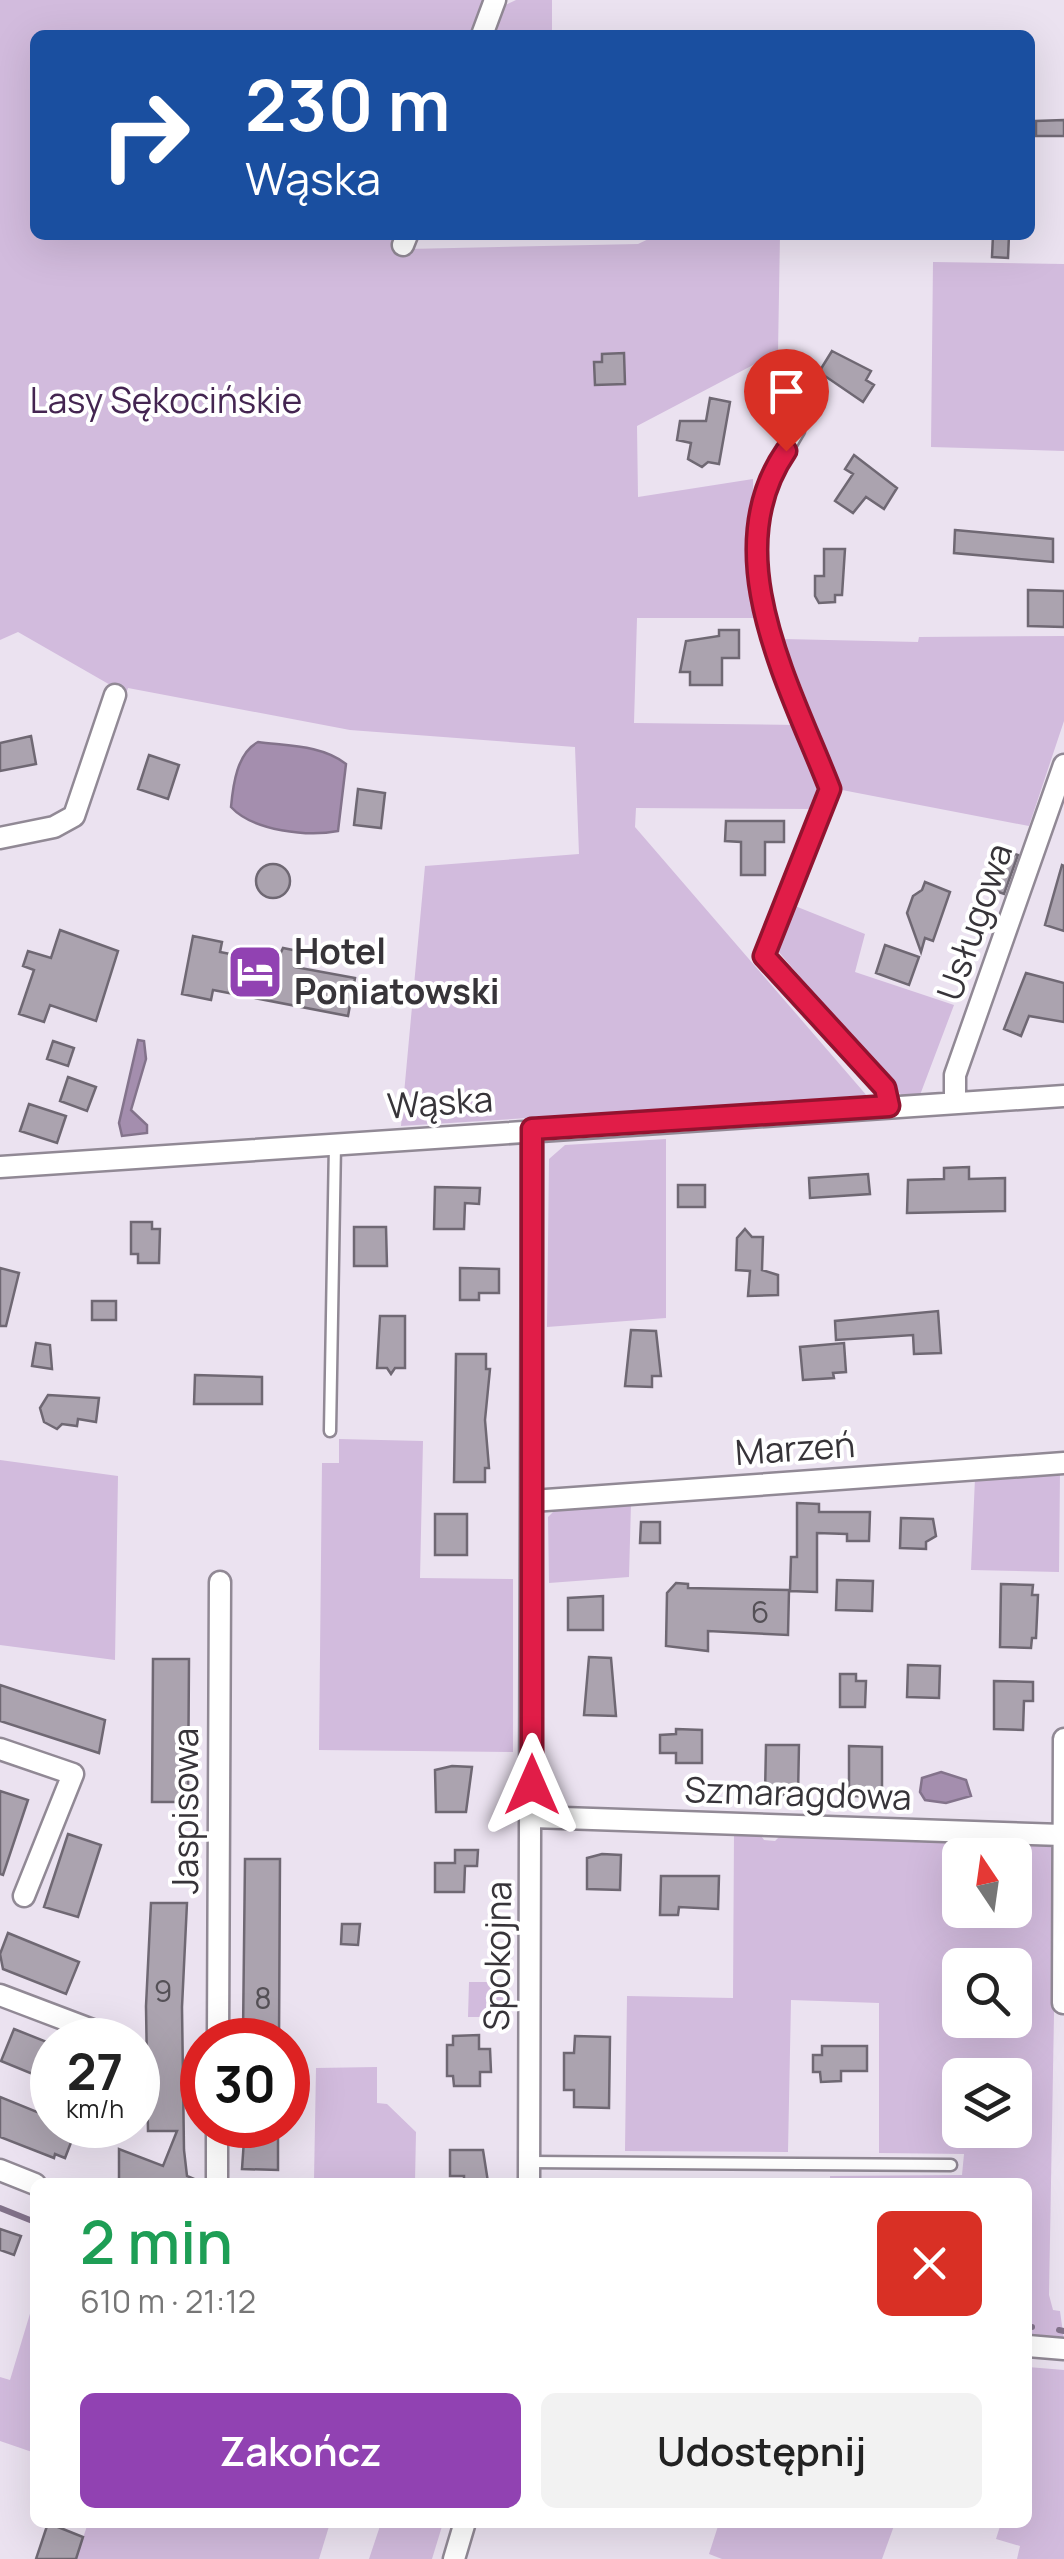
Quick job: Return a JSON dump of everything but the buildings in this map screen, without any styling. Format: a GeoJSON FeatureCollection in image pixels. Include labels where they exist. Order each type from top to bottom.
{"type":"FeatureCollection","features":[{"type":"Feature","properties":{"kind":"street"},"geometry":{"type":"LineString","coordinates":[[484,30],[495,0]]}},
{"type":"Feature","properties":{"kind":"street"},"geometry":{"type":"LineString","coordinates":[[0,838],[54,827],[74,816],[115,695]]}},
{"type":"Feature","properties":{"kind":"street","name":"Usługowa"},"geometry":{"type":"LineString","coordinates":[[955,1102],[955,1075],[1064,765]]}},
{"type":"Feature","properties":{"kind":"street","name":"Wąska"},"geometry":{"type":"LineString","coordinates":[[0,1166],[1064,1096]]}},
{"type":"Feature","properties":{"kind":"street","name":"Spokojna"},"geometry":{"type":"LineString","coordinates":[[529,2172],[532,1129]]}},
{"type":"Feature","properties":{"kind":"street","name":"Marzeń"},"geometry":{"type":"LineString","coordinates":[[532,1501],[1064,1463]]}},
{"type":"Feature","properties":{"kind":"street","name":"Jaspisowa"},"geometry":{"type":"LineString","coordinates":[[218,2018],[220,1582]]}},
{"type":"Feature","properties":{"kind":"street"},"geometry":{"type":"LineString","coordinates":[[1063,2003],[1064,1739]]}},
{"type":"Feature","properties":{"kind":"street"},"geometry":{"type":"LineString","coordinates":[[0,1749],[73,1774],[24,1896]]}},
{"type":"Feature","properties":{"kind":"street","name":"Szmaragdowa"},"geometry":{"type":"LineString","coordinates":[[532,1817],[1062,1835]]}},
{"type":"Feature","properties":{"kind":"street"},"geometry":{"type":"LineString","coordinates":[[0,1994],[62,2018]]}},
{"type":"Feature","properties":{"kind":"street"},"geometry":{"type":"LineString","coordinates":[[217,2148],[217,2178]]}},
{"type":"Feature","properties":{"kind":"street"},"geometry":{"type":"LineString","coordinates":[[0,2170],[30,2182]]}},
{"type":"Feature","properties":{"kind":"street"},"geometry":{"type":"LineString","coordinates":[[1032,2346],[1064,2349]]}},
{"type":"Feature","properties":{"kind":"street"},"geometry":{"type":"LineString","coordinates":[[454,2559],[463,2528]]}},
{"type":"Feature","properties":{"kind":"lane"},"geometry":{"type":"LineString","coordinates":[[799,431],[762,494],[760,593],[779,660],[830,789],[764,956],[885,1088],[889,1106]]}},
{"type":"Feature","properties":{"kind":"lane"},"geometry":{"type":"LineString","coordinates":[[330,1432],[335,1143]]}},
{"type":"Feature","properties":{"kind":"lane"},"geometry":{"type":"LineString","coordinates":[[529,2172],[951,2165]]}},
{"type":"Feature","properties":{"kind":"green space","name":"Lasy Sękocińskie"},"geometry":{"type":"Polygon","coordinates":[[[0,0],[490,0],[479,30],[30,30],[30,240],[404,240],[408,249],[638,244],[646,240],[780,240],[778,352],[637,426],[638,497],[753,479],[756,618],[637,618],[634,723],[798,725],[823,789],[815,809],[636,808],[635,827],[868,1097],[401,1126],[425,866],[579,854],[575,747],[350,730],[128,688],[126,694],[18,632],[0,640],[0,0]]]}},
{"type":"Feature","properties":{"kind":"green space"},"geometry":{"type":"Polygon","coordinates":[[[516,0],[552,0],[552,30],[491,30],[499,8],[516,0]]]}},
{"type":"Feature","properties":{"kind":"green space"},"geometry":{"type":"Polygon","coordinates":[[[933,262],[1064,264],[1064,451],[931,447],[933,262]]]}},
{"type":"Feature","properties":{"kind":"green space"},"geometry":{"type":"Polygon","coordinates":[[[1064,636],[1064,721],[1029,826],[842,790],[783,639],[918,642],[919,637],[1064,636]]]}},
{"type":"Feature","properties":{"kind":"green space"},"geometry":{"type":"Polygon","coordinates":[[[795,906],[865,934],[855,972],[954,1005],[920,1095],[903,1097],[777,950],[795,906]]]}},
{"type":"Feature","properties":{"kind":"green space"},"geometry":{"type":"Polygon","coordinates":[[[666,1139],[666,1318],[547,1327],[549,1159],[565,1145],[666,1139]]]}},
{"type":"Feature","properties":{"kind":"green space"},"geometry":{"type":"Polygon","coordinates":[[[339,1439],[423,1441],[420,1578],[513,1579],[513,1752],[319,1750],[322,1463],[339,1463],[339,1439]]]}},
{"type":"Feature","properties":{"kind":"green space"},"geometry":{"type":"Polygon","coordinates":[[[0,1460],[118,1476],[115,1660],[0,1645],[0,1460]]]}},
{"type":"Feature","properties":{"kind":"green space"},"geometry":{"type":"Polygon","coordinates":[[[1060,1472],[1059,1572],[971,1570],[975,1478],[1060,1472]]]}},
{"type":"Feature","properties":{"kind":"green space"},"geometry":{"type":"Polygon","coordinates":[[[631,1503],[629,1577],[549,1583],[548,1517],[557,1508],[631,1503]]]}},
{"type":"Feature","properties":{"kind":"green space"},"geometry":{"type":"Polygon","coordinates":[[[734,1833],[760,1834],[764,1840],[775,1841],[780,1836],[942,1842],[942,1928],[1032,1928],[1032,1845],[1057,1846],[1049,2295],[1053,2310],[1060,2311],[1064,2340],[1032,2338],[1032,2178],[830,2178],[962,2175],[964,2154],[879,2153],[879,2003],[791,2000],[788,2152],[625,2151],[627,1996],[733,1998],[734,1833]]]}},
{"type":"Feature","properties":{"kind":"green space"},"geometry":{"type":"Polygon","coordinates":[[[469,1982],[510,1982],[510,2017],[468,2017],[469,1982]]]}},
{"type":"Feature","properties":{"kind":"green space"},"geometry":{"type":"Polygon","coordinates":[[[377,2067],[377,2103],[387,2104],[416,2132],[415,2178],[314,2178],[316,2068],[377,2067]]]}},
{"type":"Feature","properties":{"kind":"green space"},"geometry":{"type":"Polygon","coordinates":[[[30,2314],[30,2451],[0,2441],[0,2377],[10,2380],[30,2314]]]}},
{"type":"Feature","properties":{"kind":"green space"},"geometry":{"type":"Polygon","coordinates":[[[1032,2367],[1064,2370],[1064,2559],[1017,2559],[1020,2546],[996,2539],[999,2528],[1032,2528],[1032,2367]]]}},
{"type":"Feature","properties":{"kind":"green space"},"geometry":{"type":"Polygon","coordinates":[[[86,2528],[328,2528],[319,2559],[76,2559],[86,2528]]]}},
{"type":"Feature","properties":{"kind":"green space"},"geometry":{"type":"Polygon","coordinates":[[[379,2528],[441,2528],[432,2559],[369,2559],[379,2528]]]}},
{"type":"Feature","properties":{"kind":"green space"},"geometry":{"type":"Polygon","coordinates":[[[717,2528],[893,2528],[882,2559],[722,2559],[709,2554],[717,2528]]]}},
{"type":"Feature","properties":{"kind":"shaded area"},"geometry":{"type":"Polygon","coordinates":[[[258,742],[316,750],[346,764],[338,831],[312,833],[267,827],[231,807],[241,762],[258,742]]]}},
{"type":"Feature","properties":{"kind":"shaded area"},"geometry":{"type":"Polygon","coordinates":[[[138,1040],[144,1041],[146,1059],[131,1110],[147,1125],[147,1133],[122,1136],[119,1123],[138,1040]]]}},
{"type":"Feature","properties":{"kind":"shaded area"},"geometry":{"type":"Polygon","coordinates":[[[941,1772],[966,1780],[971,1796],[946,1803],[925,1800],[920,1792],[922,1778],[941,1772]]]}},
{"type":"Feature","properties":{"kind":"waterway"},"geometry":{"type":"LineString","coordinates":[[0,2208],[30,2220]]}},
{"type":"Feature","properties":{"kind":"waterway"},"geometry":{"type":"LineString","coordinates":[[1059,2330],[1064,2331]]}},
{"type":"Feature","properties":{"kind":"place","name":"Hotel Poniatowski"},"geometry":{"type":"Point","coordinates":[255,972]}},
{"type":"Feature","properties":{"kind":"route"},"geometry":{"type":"LineString","coordinates":[[532,1785],[532,1129],[889,1106],[885,1088],[764,956],[830,789],[779,660],[760,593],[762,494],[786,451]]}}]}
